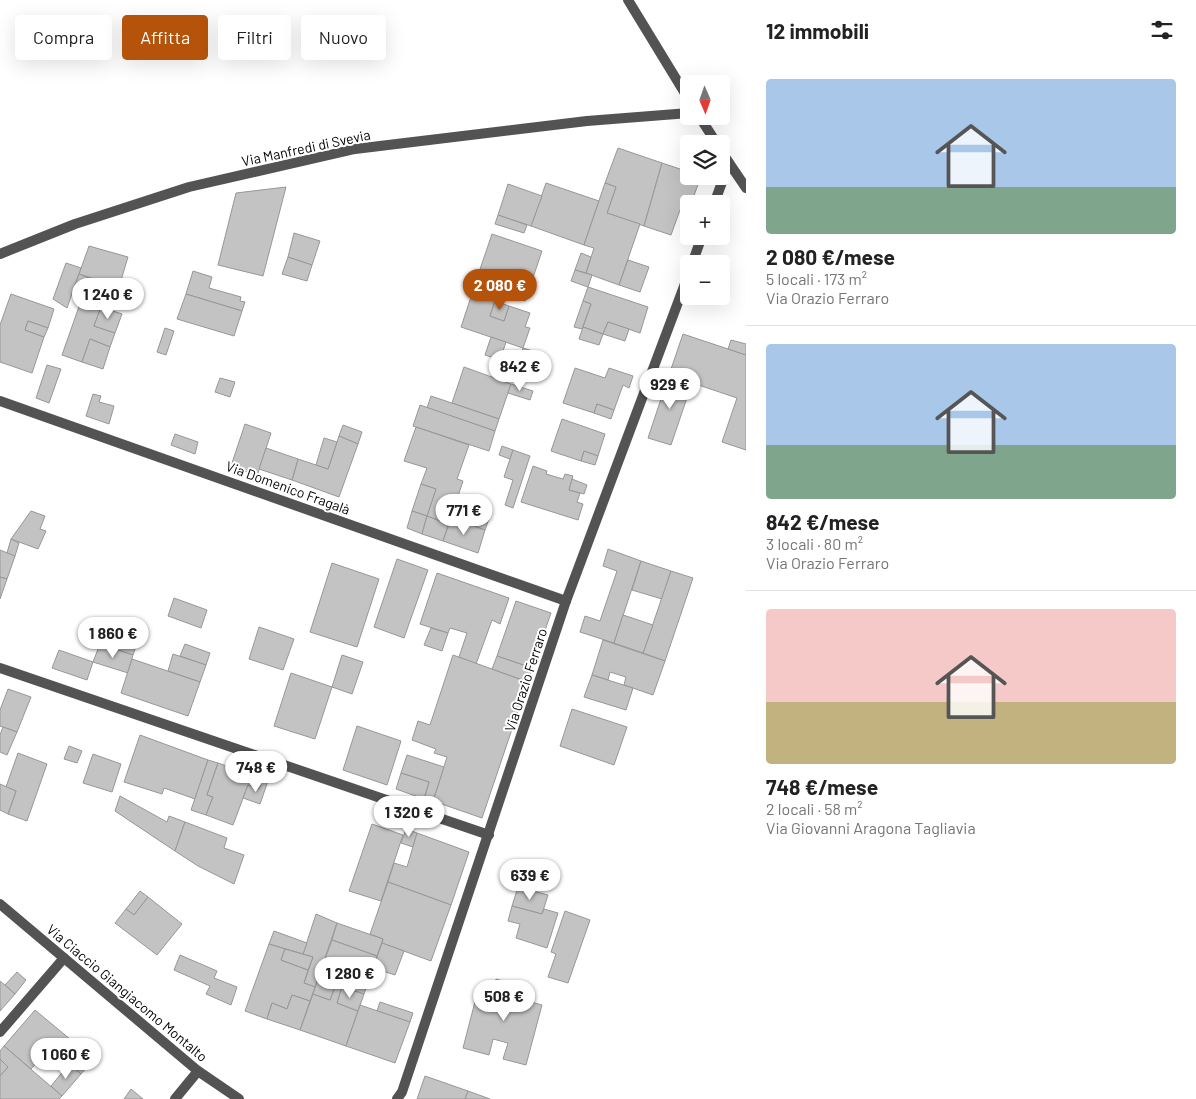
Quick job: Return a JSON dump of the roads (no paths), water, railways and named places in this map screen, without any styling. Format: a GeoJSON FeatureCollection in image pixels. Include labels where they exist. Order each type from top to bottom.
{"type":"FeatureCollection","features":[{"type":"Feature","properties":{"kind":"street"},"geometry":{"type":"LineString","coordinates":[[628,0],[680,85]]}},
{"type":"Feature","properties":{"kind":"street","name":"Via Manfredi di Svevia"},"geometry":{"type":"LineString","coordinates":[[0,254],[75,224],[189,188],[355,149],[587,121],[680,114]]}},
{"type":"Feature","properties":{"kind":"street"},"geometry":{"type":"LineString","coordinates":[[730,164],[746,188]]}},
{"type":"Feature","properties":{"kind":"street","name":"Via Orazio Ferraro"},"geometry":{"type":"LineString","coordinates":[[397,1099],[402,1092],[566,601],[680,297]]}},
{"type":"Feature","properties":{"kind":"street","name":"Via Domenico Fragalà"},"geometry":{"type":"LineString","coordinates":[[0,401],[566,601]]}},
{"type":"Feature","properties":{"kind":"street"},"geometry":{"type":"LineString","coordinates":[[0,668],[488,835]]}},
{"type":"Feature","properties":{"kind":"street","name":"Via Ciaccio Giangiacomo Montalto"},"geometry":{"type":"LineString","coordinates":[[0,904],[198,1071],[239,1099]]}},
{"type":"Feature","properties":{"kind":"street"},"geometry":{"type":"LineString","coordinates":[[0,1032],[64,958]]}},
{"type":"Feature","properties":{"kind":"street"},"geometry":{"type":"LineString","coordinates":[[175,1099],[198,1071]]}}]}
